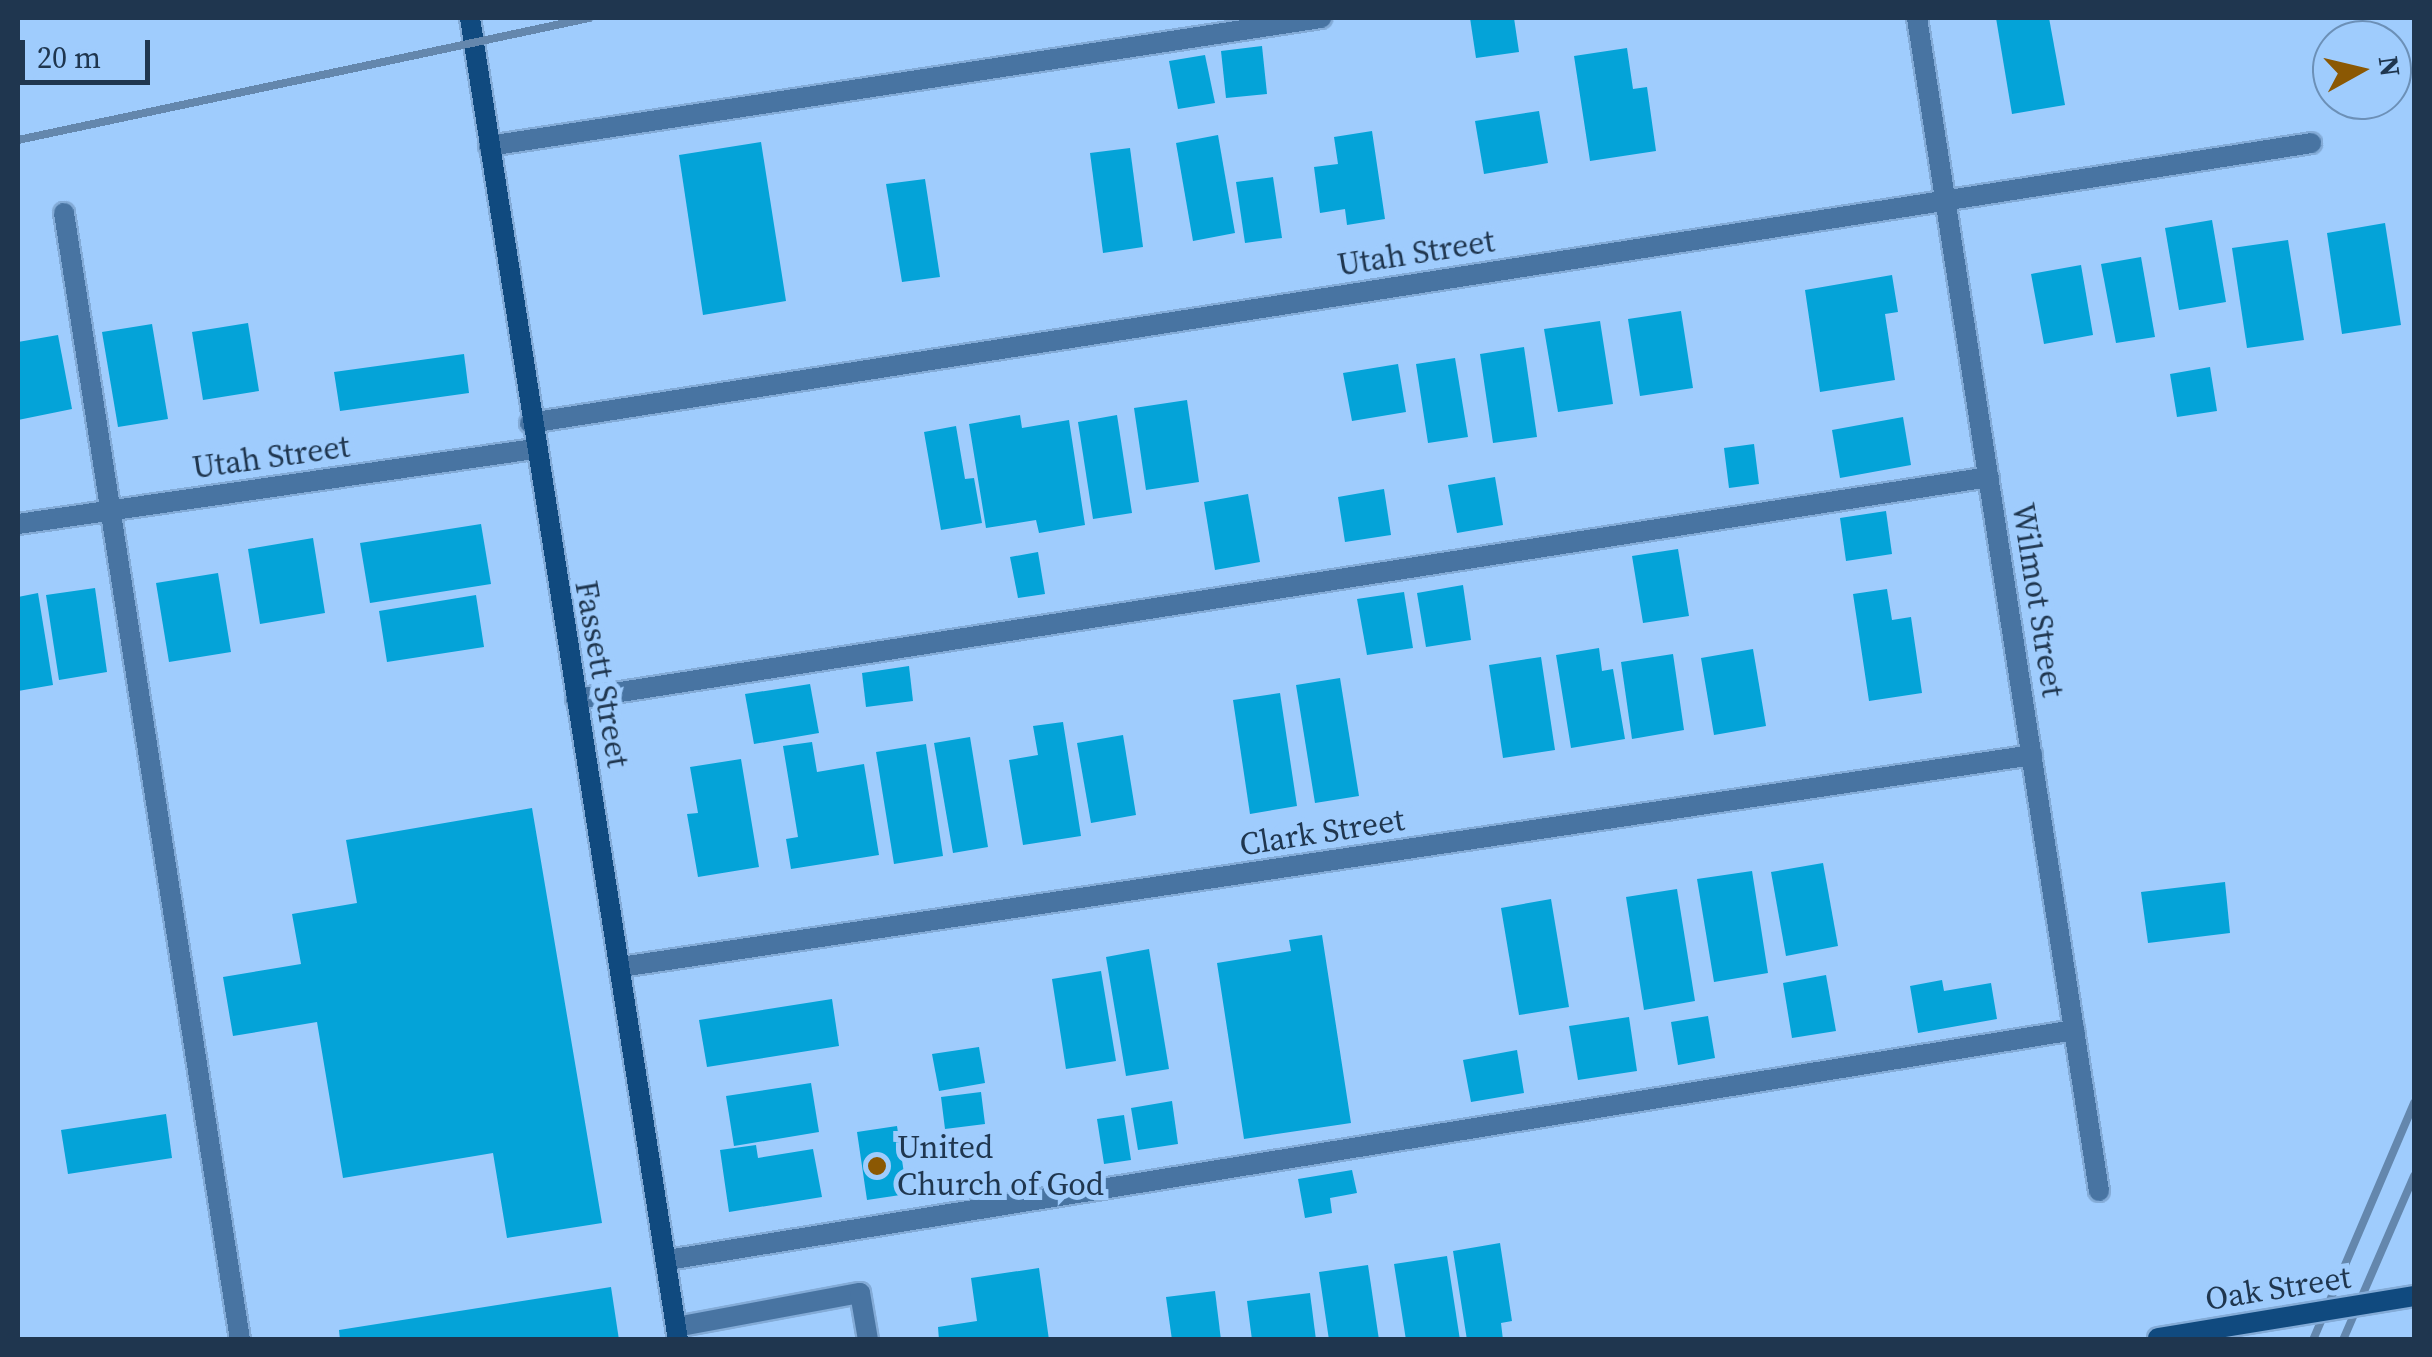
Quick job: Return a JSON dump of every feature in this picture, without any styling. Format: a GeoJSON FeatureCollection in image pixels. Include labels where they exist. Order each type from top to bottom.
{"type":"FeatureCollection","features":[{"type":"Feature","properties":{"kind":"main road","name":"Fassett Street"},"geometry":{"type":"LineString","coordinates":[[470,18],[534,449],[621,967],[677,1333]]}},
{"type":"Feature","properties":{"kind":"main road","name":"Oak Street"},"geometry":{"type":"LineString","coordinates":[[2155,1339],[2414,1296]]}},
{"type":"Feature","properties":{"kind":"street"},"geometry":{"type":"LineString","coordinates":[[488,146],[1322,18]]}},
{"type":"Feature","properties":{"kind":"street","name":"Wilmot Street"},"geometry":{"type":"LineString","coordinates":[[1917,18],[2099,1191]]}},
{"type":"Feature","properties":{"kind":"street","name":"Utah Street"},"geometry":{"type":"LineString","coordinates":[[530,422],[2311,143]]}},
{"type":"Feature","properties":{"kind":"street"},"geometry":{"type":"LineString","coordinates":[[64,213],[240,1340]]}},
{"type":"Feature","properties":{"kind":"street","name":"Utah Street"},"geometry":{"type":"LineString","coordinates":[[18,524],[534,449]]}},
{"type":"Feature","properties":{"kind":"street"},"geometry":{"type":"LineString","coordinates":[[576,698],[1989,477]]}},
{"type":"Feature","properties":{"kind":"street","name":"Clark Street"},"geometry":{"type":"LineString","coordinates":[[621,967],[2032,755]]}},
{"type":"Feature","properties":{"kind":"street"},"geometry":{"type":"LineString","coordinates":[[668,1260],[2074,1030]]}},
{"type":"Feature","properties":{"kind":"street"},"geometry":{"type":"LineString","coordinates":[[677,1333],[860,1293],[868,1340]]}},
{"type":"Feature","properties":{"kind":"building"},"geometry":{"type":"Polygon","coordinates":[[[1470,18],[1514,18],[1519,52],[1476,58],[1470,18]]]}},
{"type":"Feature","properties":{"kind":"building"},"geometry":{"type":"Polygon","coordinates":[[[1996,18],[2049,18],[2065,105],[2012,114],[1996,18]]]}},
{"type":"Feature","properties":{"kind":"building"},"geometry":{"type":"Polygon","coordinates":[[[1262,46],[1267,94],[1226,98],[1221,51],[1262,46]]]}},
{"type":"Feature","properties":{"kind":"building"},"geometry":{"type":"Polygon","coordinates":[[[1627,48],[1633,89],[1647,87],[1656,151],[1590,161],[1574,56],[1627,48]]]}},
{"type":"Feature","properties":{"kind":"building"},"geometry":{"type":"Polygon","coordinates":[[[1205,55],[1215,103],[1178,109],[1169,61],[1205,55]]]}},
{"type":"Feature","properties":{"kind":"building"},"geometry":{"type":"Polygon","coordinates":[[[1539,111],[1548,163],[1484,174],[1475,121],[1539,111]]]}},
{"type":"Feature","properties":{"kind":"building"},"geometry":{"type":"Polygon","coordinates":[[[1372,131],[1385,219],[1347,225],[1345,209],[1320,213],[1314,167],[1338,164],[1334,137],[1372,131]]]}},
{"type":"Feature","properties":{"kind":"building"},"geometry":{"type":"Polygon","coordinates":[[[1218,135],[1235,233],[1193,241],[1176,143],[1218,135]]]}},
{"type":"Feature","properties":{"kind":"building"},"geometry":{"type":"Polygon","coordinates":[[[761,142],[786,301],[703,315],[679,155],[761,142]]]}},
{"type":"Feature","properties":{"kind":"building"},"geometry":{"type":"Polygon","coordinates":[[[1130,148],[1143,247],[1103,253],[1090,153],[1130,148]]]}},
{"type":"Feature","properties":{"kind":"building"},"geometry":{"type":"Polygon","coordinates":[[[1273,177],[1282,238],[1245,243],[1236,182],[1273,177]]]}},
{"type":"Feature","properties":{"kind":"building"},"geometry":{"type":"Polygon","coordinates":[[[925,179],[940,277],[902,282],[886,184],[925,179]]]}},
{"type":"Feature","properties":{"kind":"building"},"geometry":{"type":"Polygon","coordinates":[[[2212,220],[2226,302],[2179,310],[2165,228],[2212,220]]]}},
{"type":"Feature","properties":{"kind":"building"},"geometry":{"type":"Polygon","coordinates":[[[2385,223],[2401,325],[2342,334],[2327,233],[2385,223]]]}},
{"type":"Feature","properties":{"kind":"building"},"geometry":{"type":"Polygon","coordinates":[[[2288,240],[2304,340],[2247,348],[2232,248],[2288,240]]]}},
{"type":"Feature","properties":{"kind":"building"},"geometry":{"type":"Polygon","coordinates":[[[2141,257],[2155,337],[2116,343],[2101,264],[2141,257]]]}},
{"type":"Feature","properties":{"kind":"building"},"geometry":{"type":"Polygon","coordinates":[[[2081,265],[2093,335],[2044,344],[2031,274],[2081,265]]]}},
{"type":"Feature","properties":{"kind":"building"},"geometry":{"type":"Polygon","coordinates":[[[1892,275],[1898,312],[1885,314],[1895,380],[1820,392],[1805,290],[1892,275]]]}},
{"type":"Feature","properties":{"kind":"building"},"geometry":{"type":"Polygon","coordinates":[[[1681,311],[1693,388],[1640,396],[1628,319],[1681,311]]]}},
{"type":"Feature","properties":{"kind":"building"},"geometry":{"type":"Polygon","coordinates":[[[1600,321],[1613,404],[1558,412],[1544,329],[1600,321]]]}},
{"type":"Feature","properties":{"kind":"building"},"geometry":{"type":"Polygon","coordinates":[[[248,323],[259,391],[203,400],[192,332],[248,323]]]}},
{"type":"Feature","properties":{"kind":"building"},"geometry":{"type":"Polygon","coordinates":[[[152,324],[168,419],[118,427],[102,332],[152,324]]]}},
{"type":"Feature","properties":{"kind":"building"},"geometry":{"type":"Polygon","coordinates":[[[58,335],[72,409],[18,420],[18,342],[58,335]]]}},
{"type":"Feature","properties":{"kind":"building"},"geometry":{"type":"Polygon","coordinates":[[[1524,347],[1537,437],[1493,443],[1480,354],[1524,347]]]}},
{"type":"Feature","properties":{"kind":"building"},"geometry":{"type":"Polygon","coordinates":[[[464,354],[469,393],[340,411],[334,372],[464,354]]]}},
{"type":"Feature","properties":{"kind":"building"},"geometry":{"type":"Polygon","coordinates":[[[1455,358],[1468,437],[1428,443],[1416,364],[1455,358]]]}},
{"type":"Feature","properties":{"kind":"building"},"geometry":{"type":"Polygon","coordinates":[[[1398,364],[1406,412],[1352,421],[1343,373],[1398,364]]]}},
{"type":"Feature","properties":{"kind":"building"},"geometry":{"type":"Polygon","coordinates":[[[2210,367],[2217,411],[2177,417],[2170,374],[2210,367]]]}},
{"type":"Feature","properties":{"kind":"building"},"geometry":{"type":"Polygon","coordinates":[[[1187,400],[1199,482],[1146,490],[1134,408],[1187,400]]]}},
{"type":"Feature","properties":{"kind":"building"},"geometry":{"type":"Polygon","coordinates":[[[1020,415],[1022,428],[1069,420],[1085,525],[1039,533],[1036,520],[986,528],[969,424],[1020,415]]]}},
{"type":"Feature","properties":{"kind":"building"},"geometry":{"type":"Polygon","coordinates":[[[1117,415],[1132,513],[1093,519],[1078,422],[1117,415]]]}},
{"type":"Feature","properties":{"kind":"building"},"geometry":{"type":"Polygon","coordinates":[[[1903,417],[1911,465],[1840,478],[1832,430],[1903,417]]]}},
{"type":"Feature","properties":{"kind":"building"},"geometry":{"type":"Polygon","coordinates":[[[956,426],[965,479],[974,478],[982,523],[941,530],[924,432],[956,426]]]}},
{"type":"Feature","properties":{"kind":"building"},"geometry":{"type":"Polygon","coordinates":[[[1754,444],[1759,484],[1729,488],[1724,448],[1754,444]]]}},
{"type":"Feature","properties":{"kind":"building"},"geometry":{"type":"Polygon","coordinates":[[[1495,477],[1503,525],[1457,533],[1448,485],[1495,477]]]}},
{"type":"Feature","properties":{"kind":"building"},"geometry":{"type":"Polygon","coordinates":[[[1384,489],[1391,535],[1345,542],[1338,497],[1384,489]]]}},
{"type":"Feature","properties":{"kind":"building"},"geometry":{"type":"Polygon","coordinates":[[[1248,494],[1260,562],[1215,570],[1204,502],[1248,494]]]}},
{"type":"Feature","properties":{"kind":"building"},"geometry":{"type":"Polygon","coordinates":[[[1886,511],[1892,554],[1846,561],[1840,518],[1886,511]]]}},
{"type":"Feature","properties":{"kind":"building"},"geometry":{"type":"Polygon","coordinates":[[[481,524],[491,584],[370,603],[360,543],[481,524]]]}},
{"type":"Feature","properties":{"kind":"building"},"geometry":{"type":"Polygon","coordinates":[[[313,538],[325,613],[260,624],[248,549],[313,538]]]}},
{"type":"Feature","properties":{"kind":"building"},"geometry":{"type":"Polygon","coordinates":[[[1678,549],[1689,616],[1643,623],[1632,556],[1678,549]]]}},
{"type":"Feature","properties":{"kind":"building"},"geometry":{"type":"Polygon","coordinates":[[[1038,552],[1045,594],[1018,598],[1010,557],[1038,552]]]}},
{"type":"Feature","properties":{"kind":"building"},"geometry":{"type":"Polygon","coordinates":[[[218,573],[231,652],[169,662],[156,583],[218,573]]]}},
{"type":"Feature","properties":{"kind":"building"},"geometry":{"type":"Polygon","coordinates":[[[1463,585],[1471,640],[1426,647],[1417,593],[1463,585]]]}},
{"type":"Feature","properties":{"kind":"building"},"geometry":{"type":"Polygon","coordinates":[[[95,588],[107,672],[59,680],[46,595],[95,588]]]}},
{"type":"Feature","properties":{"kind":"building"},"geometry":{"type":"Polygon","coordinates":[[[1887,589],[1892,620],[1911,617],[1922,693],[1869,701],[1853,594],[1887,589]]]}},
{"type":"Feature","properties":{"kind":"building"},"geometry":{"type":"Polygon","coordinates":[[[1404,592],[1413,648],[1367,655],[1357,599],[1404,592]]]}},
{"type":"Feature","properties":{"kind":"building"},"geometry":{"type":"Polygon","coordinates":[[[38,593],[53,685],[18,691],[18,597],[38,593]]]}},
{"type":"Feature","properties":{"kind":"building"},"geometry":{"type":"Polygon","coordinates":[[[476,595],[484,647],[387,662],[379,611],[476,595]]]}},
{"type":"Feature","properties":{"kind":"building"},"geometry":{"type":"Polygon","coordinates":[[[1599,648],[1602,671],[1613,669],[1625,739],[1571,748],[1556,655],[1599,648]]]}},
{"type":"Feature","properties":{"kind":"building"},"geometry":{"type":"Polygon","coordinates":[[[1753,649],[1766,726],[1714,735],[1701,658],[1753,649]]]}},
{"type":"Feature","properties":{"kind":"building"},"geometry":{"type":"Polygon","coordinates":[[[1673,654],[1684,730],[1632,739],[1621,662],[1673,654]]]}},
{"type":"Feature","properties":{"kind":"building"},"geometry":{"type":"Polygon","coordinates":[[[1541,657],[1555,750],[1503,758],[1489,665],[1541,657]]]}},
{"type":"Feature","properties":{"kind":"building"},"geometry":{"type":"Polygon","coordinates":[[[909,666],[913,701],[866,707],[862,673],[909,666]]]}},
{"type":"Feature","properties":{"kind":"building"},"geometry":{"type":"Polygon","coordinates":[[[1340,678],[1359,796],[1315,803],[1296,685],[1340,678]]]}},
{"type":"Feature","properties":{"kind":"building"},"geometry":{"type":"Polygon","coordinates":[[[810,684],[819,733],[754,744],[745,694],[810,684]]]}},
{"type":"Feature","properties":{"kind":"building"},"geometry":{"type":"Polygon","coordinates":[[[1280,693],[1297,806],[1250,814],[1233,700],[1280,693]]]}},
{"type":"Feature","properties":{"kind":"building"},"geometry":{"type":"Polygon","coordinates":[[[1063,722],[1081,836],[1023,845],[1009,760],[1038,755],[1033,726],[1063,722]]]}},
{"type":"Feature","properties":{"kind":"building"},"geometry":{"type":"Polygon","coordinates":[[[1123,735],[1136,815],[1091,823],[1077,743],[1123,735]]]}},
{"type":"Feature","properties":{"kind":"building"},"geometry":{"type":"Polygon","coordinates":[[[970,737],[988,847],[953,853],[934,743],[970,737]]]}},
{"type":"Feature","properties":{"kind":"building"},"geometry":{"type":"Polygon","coordinates":[[[812,742],[817,772],[864,764],[879,855],[791,869],[786,839],[798,837],[783,746],[812,742]]]}},
{"type":"Feature","properties":{"kind":"building"},"geometry":{"type":"Polygon","coordinates":[[[926,744],[943,856],[894,864],[876,752],[926,744]]]}},
{"type":"Feature","properties":{"kind":"building"},"geometry":{"type":"Polygon","coordinates":[[[741,759],[759,867],[698,877],[687,814],[698,813],[690,767],[741,759]]]}},
{"type":"Feature","properties":{"kind":"building"},"geometry":{"type":"Polygon","coordinates":[[[532,808],[602,1223],[507,1238],[493,1153],[343,1178],[317,1022],[233,1036],[223,977],[301,964],[292,914],[357,903],[346,840],[532,808]]]}},
{"type":"Feature","properties":{"kind":"building"},"geometry":{"type":"Polygon","coordinates":[[[1823,863],[1838,946],[1786,956],[1771,872],[1823,863]]]}},
{"type":"Feature","properties":{"kind":"building"},"geometry":{"type":"Polygon","coordinates":[[[1752,871],[1768,973],[1714,982],[1697,879],[1752,871]]]}},
{"type":"Feature","properties":{"kind":"building"},"geometry":{"type":"Polygon","coordinates":[[[2225,882],[2230,933],[2148,943],[2141,892],[2225,882]]]}},
{"type":"Feature","properties":{"kind":"building"},"geometry":{"type":"Polygon","coordinates":[[[1677,889],[1695,1001],[1644,1010],[1626,897],[1677,889]]]}},
{"type":"Feature","properties":{"kind":"building"},"geometry":{"type":"Polygon","coordinates":[[[1551,899],[1569,1007],[1519,1015],[1501,908],[1551,899]]]}},
{"type":"Feature","properties":{"kind":"building"},"geometry":{"type":"Polygon","coordinates":[[[1322,935],[1351,1123],[1244,1139],[1217,963],[1291,951],[1289,940],[1322,935]]]}},
{"type":"Feature","properties":{"kind":"building"},"geometry":{"type":"Polygon","coordinates":[[[1149,949],[1169,1069],[1126,1076],[1106,957],[1149,949]]]}},
{"type":"Feature","properties":{"kind":"building"},"geometry":{"type":"Polygon","coordinates":[[[1101,971],[1116,1061],[1066,1069],[1052,979],[1101,971]]]}},
{"type":"Feature","properties":{"kind":"building"},"geometry":{"type":"Polygon","coordinates":[[[1826,975],[1836,1031],[1792,1038],[1783,983],[1826,975]]]}},
{"type":"Feature","properties":{"kind":"building"},"geometry":{"type":"Polygon","coordinates":[[[1942,980],[1944,991],[1991,983],[1997,1019],[1918,1033],[1910,986],[1942,980]]]}},
{"type":"Feature","properties":{"kind":"building"},"geometry":{"type":"Polygon","coordinates":[[[832,999],[839,1046],[707,1067],[699,1020],[832,999]]]}},
{"type":"Feature","properties":{"kind":"building"},"geometry":{"type":"Polygon","coordinates":[[[1708,1016],[1715,1058],[1678,1065],[1671,1022],[1708,1016]]]}},
{"type":"Feature","properties":{"kind":"building"},"geometry":{"type":"Polygon","coordinates":[[[1629,1017],[1637,1071],[1578,1080],[1569,1026],[1629,1017]]]}},
{"type":"Feature","properties":{"kind":"building"},"geometry":{"type":"Polygon","coordinates":[[[979,1047],[985,1083],[939,1091],[932,1054],[979,1047]]]}},
{"type":"Feature","properties":{"kind":"building"},"geometry":{"type":"Polygon","coordinates":[[[1517,1050],[1524,1093],[1471,1102],[1463,1060],[1517,1050]]]}},
{"type":"Feature","properties":{"kind":"building"},"geometry":{"type":"Polygon","coordinates":[[[811,1083],[819,1132],[734,1146],[726,1096],[811,1083]]]}},
{"type":"Feature","properties":{"kind":"building"},"geometry":{"type":"Polygon","coordinates":[[[981,1092],[985,1124],[945,1129],[941,1097],[981,1092]]]}},
{"type":"Feature","properties":{"kind":"building"},"geometry":{"type":"Polygon","coordinates":[[[1172,1101],[1178,1144],[1138,1150],[1131,1108],[1172,1101]]]}},
{"type":"Feature","properties":{"kind":"building"},"geometry":{"type":"Polygon","coordinates":[[[166,1114],[172,1158],[68,1174],[61,1130],[166,1114]]]}},
{"type":"Feature","properties":{"kind":"building"},"geometry":{"type":"Polygon","coordinates":[[[1124,1115],[1131,1160],[1104,1164],[1097,1119],[1124,1115]]]}},
{"type":"Feature","properties":{"kind":"building"},"geometry":{"type":"Polygon","coordinates":[[[897,1126],[907,1194],[867,1200],[857,1132],[897,1126]]]}},
{"type":"Feature","properties":{"kind":"building"},"geometry":{"type":"Polygon","coordinates":[[[756,1145],[758,1158],[813,1149],[822,1197],[729,1212],[720,1150],[756,1145]]]}},
{"type":"Feature","properties":{"kind":"building"},"geometry":{"type":"Polygon","coordinates":[[[1352,1170],[1357,1193],[1330,1198],[1332,1213],[1305,1218],[1298,1179],[1352,1170]]]}},
{"type":"Feature","properties":{"kind":"building"},"geometry":{"type":"Polygon","coordinates":[[[1500,1243],[1512,1321],[1501,1323],[1503,1340],[1467,1340],[1453,1251],[1500,1243]]]}},
{"type":"Feature","properties":{"kind":"building"},"geometry":{"type":"Polygon","coordinates":[[[1447,1256],[1460,1340],[1406,1340],[1394,1264],[1447,1256]]]}},
{"type":"Feature","properties":{"kind":"building"},"geometry":{"type":"Polygon","coordinates":[[[1368,1265],[1379,1340],[1329,1340],[1319,1272],[1368,1265]]]}},
{"type":"Feature","properties":{"kind":"building"},"geometry":{"type":"Polygon","coordinates":[[[1039,1268],[1049,1340],[939,1340],[938,1327],[977,1321],[971,1278],[1039,1268]]]}},
{"type":"Feature","properties":{"kind":"building"},"geometry":{"type":"Polygon","coordinates":[[[611,1287],[619,1340],[340,1340],[339,1330],[611,1287]]]}},
{"type":"Feature","properties":{"kind":"building"},"geometry":{"type":"Polygon","coordinates":[[[1215,1291],[1221,1340],[1172,1340],[1166,1297],[1215,1291]]]}},
{"type":"Feature","properties":{"kind":"building"},"geometry":{"type":"Polygon","coordinates":[[[1310,1293],[1316,1340],[1252,1340],[1247,1301],[1310,1293]]]}},
{"type":"Feature","properties":{"kind":"railway"},"geometry":{"type":"LineString","coordinates":[[18,140],[589,18]]}},
{"type":"Feature","properties":{"kind":"railway"},"geometry":{"type":"LineString","coordinates":[[2313,1340],[2414,1103]]}},
{"type":"Feature","properties":{"kind":"railway"},"geometry":{"type":"LineString","coordinates":[[2343,1340],[2414,1176]]}},
{"type":"Feature","properties":{"kind":"place","name":"United Church of God"},"geometry":{"type":"Point","coordinates":[877,1166]}}]}
